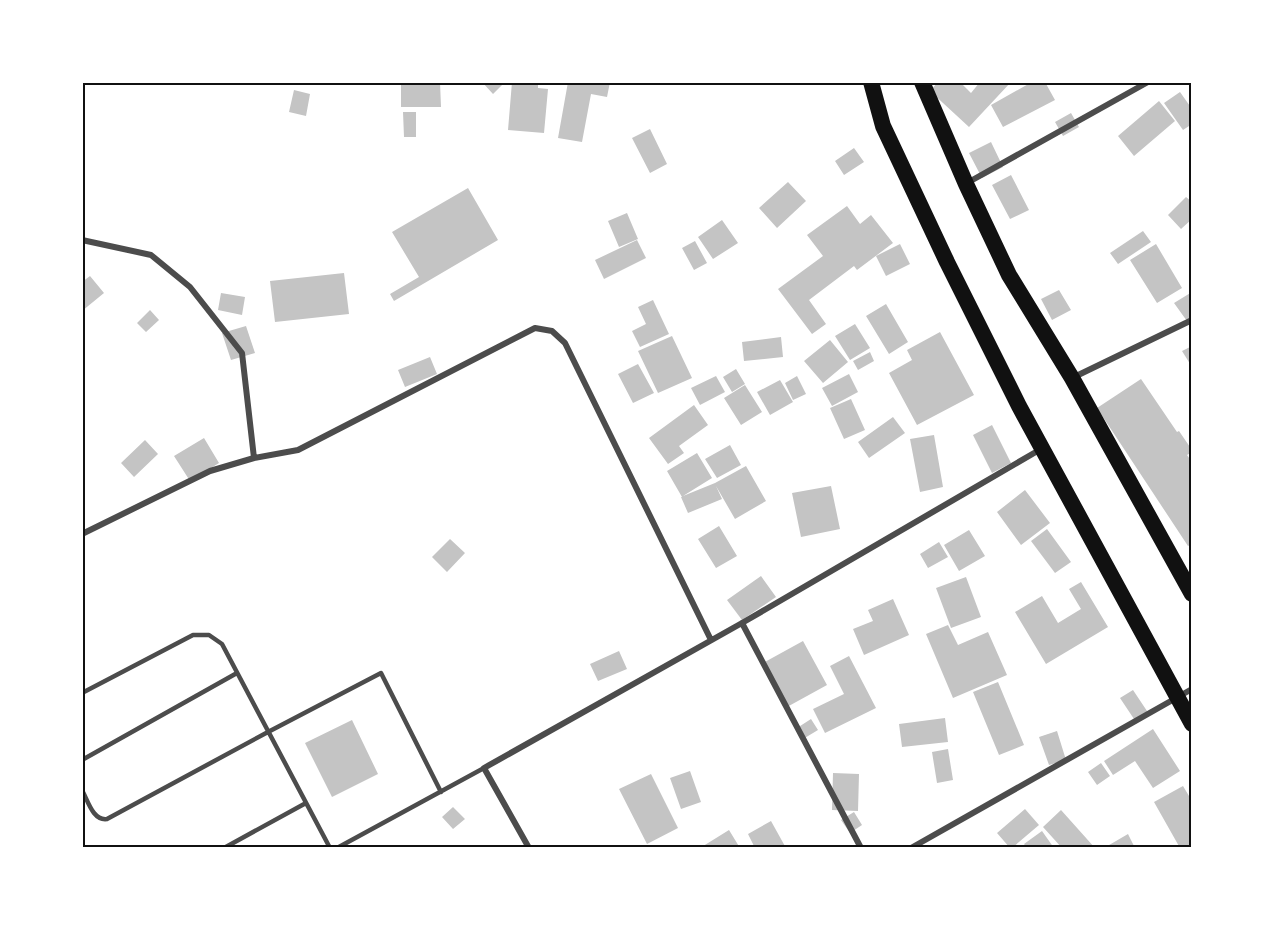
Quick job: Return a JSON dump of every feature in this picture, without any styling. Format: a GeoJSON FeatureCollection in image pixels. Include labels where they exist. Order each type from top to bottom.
{"type":"FeatureCollection","features":[{"type":"Feature","properties":{"kind":"highway"},"geometry":{"type":"LineString","coordinates":[[871,82],[888,136],[947,262],[1042,448],[1185,693],[1191,724]]}},
{"type":"Feature","properties":{"kind":"highway"},"geometry":{"type":"LineString","coordinates":[[922,82],[966,184],[1009,275],[1072,378],[1191,594]]}},
{"type":"Feature","properties":{"kind":"street"},"geometry":{"type":"LineString","coordinates":[[966,184],[1148,82]]}},
{"type":"Feature","properties":{"kind":"street"},"geometry":{"type":"LineString","coordinates":[[82,240],[151,255],[190,287],[242,353],[254,458]]}},
{"type":"Feature","properties":{"kind":"street"},"geometry":{"type":"LineString","coordinates":[[1072,378],[1191,320]]}},
{"type":"Feature","properties":{"kind":"street"},"geometry":{"type":"LineString","coordinates":[[82,534],[210,471],[254,458],[298,450],[535,328],[552,331],[564,343],[711,640]]}},
{"type":"Feature","properties":{"kind":"street"},"geometry":{"type":"LineString","coordinates":[[529,848],[484,768],[742,623],[1042,448]]}},
{"type":"Feature","properties":{"kind":"street"},"geometry":{"type":"LineString","coordinates":[[742,623],[861,848]]}},
{"type":"Feature","properties":{"kind":"street"},"geometry":{"type":"LineString","coordinates":[[911,848],[1185,693]]}},
{"type":"Feature","properties":{"kind":"lane"},"geometry":{"type":"LineString","coordinates":[[82,693],[193,635],[209,635],[222,644],[330,848]]}},
{"type":"Feature","properties":{"kind":"lane"},"geometry":{"type":"LineString","coordinates":[[82,760],[237,673]]}},
{"type":"Feature","properties":{"kind":"lane"},"geometry":{"type":"LineString","coordinates":[[82,790],[96,817],[101,820],[107,819],[381,673],[441,792]]}},
{"type":"Feature","properties":{"kind":"lane"},"geometry":{"type":"LineString","coordinates":[[337,848],[484,768]]}},
{"type":"Feature","properties":{"kind":"lane"},"geometry":{"type":"LineString","coordinates":[[224,848],[306,803]]}},
{"type":"Feature","properties":{"kind":"building"},"geometry":{"type":"Polygon","coordinates":[[[401,82],[440,82],[441,107],[401,107],[401,82]]]}},
{"type":"Feature","properties":{"kind":"building"},"geometry":{"type":"Polygon","coordinates":[[[482,82],[505,82],[493,94],[482,82]]]}},
{"type":"Feature","properties":{"kind":"building"},"geometry":{"type":"Polygon","coordinates":[[[512,82],[538,82],[538,88],[548,89],[544,133],[508,130],[512,82]]]}},
{"type":"Feature","properties":{"kind":"building"},"geometry":{"type":"Polygon","coordinates":[[[568,82],[610,82],[607,97],[591,94],[582,142],[558,138],[568,82]]]}},
{"type":"Feature","properties":{"kind":"building"},"geometry":{"type":"Polygon","coordinates":[[[938,82],[960,82],[971,93],[980,82],[1011,82],[969,127],[930,91],[938,82]]]}},
{"type":"Feature","properties":{"kind":"building"},"geometry":{"type":"Polygon","coordinates":[[[1032,82],[1045,82],[1055,100],[1003,127],[991,105],[1032,82]]]}},
{"type":"Feature","properties":{"kind":"building"},"geometry":{"type":"Polygon","coordinates":[[[294,90],[310,94],[306,116],[289,112],[294,90]]]}},
{"type":"Feature","properties":{"kind":"building"},"geometry":{"type":"Polygon","coordinates":[[[1180,92],[1192,109],[1192,124],[1183,130],[1164,103],[1180,92]]]}},
{"type":"Feature","properties":{"kind":"building"},"geometry":{"type":"Polygon","coordinates":[[[1159,101],[1175,121],[1134,156],[1118,136],[1159,101]]]}},
{"type":"Feature","properties":{"kind":"building"},"geometry":{"type":"Polygon","coordinates":[[[403,112],[416,112],[416,137],[404,137],[403,112]]]}},
{"type":"Feature","properties":{"kind":"building"},"geometry":{"type":"Polygon","coordinates":[[[1071,113],[1079,127],[1063,136],[1055,122],[1071,113]]]}},
{"type":"Feature","properties":{"kind":"building"},"geometry":{"type":"Polygon","coordinates":[[[650,129],[667,164],[650,173],[632,138],[650,129]]]}},
{"type":"Feature","properties":{"kind":"building"},"geometry":{"type":"Polygon","coordinates":[[[991,142],[1003,167],[982,178],[969,153],[991,142]]]}},
{"type":"Feature","properties":{"kind":"building"},"geometry":{"type":"Polygon","coordinates":[[[854,148],[864,162],[844,175],[835,161],[854,148]]]}},
{"type":"Feature","properties":{"kind":"building"},"geometry":{"type":"Polygon","coordinates":[[[1011,175],[1029,210],[1010,219],[992,185],[1011,175]]]}},
{"type":"Feature","properties":{"kind":"building"},"geometry":{"type":"Polygon","coordinates":[[[788,182],[806,201],[777,228],[759,208],[788,182]]]}},
{"type":"Feature","properties":{"kind":"building"},"geometry":{"type":"Polygon","coordinates":[[[468,188],[498,240],[394,301],[390,294],[419,277],[392,232],[468,188]]]}},
{"type":"Feature","properties":{"kind":"building"},"geometry":{"type":"Polygon","coordinates":[[[1186,197],[1192,202],[1192,219],[1181,229],[1168,215],[1186,197]]]}},
{"type":"Feature","properties":{"kind":"building"},"geometry":{"type":"Polygon","coordinates":[[[847,206],[860,224],[871,215],[893,243],[857,270],[854,266],[809,300],[826,324],[812,334],[778,289],[823,256],[807,235],[847,206]]]}},
{"type":"Feature","properties":{"kind":"building"},"geometry":{"type":"Polygon","coordinates":[[[627,213],[638,239],[619,247],[608,221],[627,213]]]}},
{"type":"Feature","properties":{"kind":"building"},"geometry":{"type":"Polygon","coordinates":[[[722,220],[738,243],[713,259],[698,237],[722,220]]]}},
{"type":"Feature","properties":{"kind":"building"},"geometry":{"type":"Polygon","coordinates":[[[1143,231],[1151,242],[1118,264],[1110,253],[1143,231]]]}},
{"type":"Feature","properties":{"kind":"building"},"geometry":{"type":"Polygon","coordinates":[[[637,240],[646,258],[604,279],[595,260],[637,240]]]}},
{"type":"Feature","properties":{"kind":"building"},"geometry":{"type":"Polygon","coordinates":[[[695,241],[707,263],[694,270],[682,248],[695,241]]]}},
{"type":"Feature","properties":{"kind":"building"},"geometry":{"type":"Polygon","coordinates":[[[900,244],[910,264],[886,276],[876,256],[900,244]]]}},
{"type":"Feature","properties":{"kind":"building"},"geometry":{"type":"Polygon","coordinates":[[[1156,244],[1182,288],[1157,303],[1130,260],[1156,244]]]}},
{"type":"Feature","properties":{"kind":"building"},"geometry":{"type":"Polygon","coordinates":[[[344,273],[349,314],[275,322],[270,281],[344,273]]]}},
{"type":"Feature","properties":{"kind":"building"},"geometry":{"type":"Polygon","coordinates":[[[90,276],[104,293],[82,311],[82,282],[90,276]]]}},
{"type":"Feature","properties":{"kind":"building"},"geometry":{"type":"Polygon","coordinates":[[[1059,290],[1071,310],[1052,320],[1041,299],[1059,290]]]}},
{"type":"Feature","properties":{"kind":"building"},"geometry":{"type":"Polygon","coordinates":[[[1192,292],[1192,328],[1174,303],[1192,292]]]}},
{"type":"Feature","properties":{"kind":"building"},"geometry":{"type":"Polygon","coordinates":[[[221,293],[245,297],[242,315],[218,310],[221,293]]]}},
{"type":"Feature","properties":{"kind":"building"},"geometry":{"type":"Polygon","coordinates":[[[653,300],[669,334],[640,347],[632,331],[646,324],[638,307],[653,300]]]}},
{"type":"Feature","properties":{"kind":"building"},"geometry":{"type":"Polygon","coordinates":[[[886,304],[908,342],[889,354],[866,316],[886,304]]]}},
{"type":"Feature","properties":{"kind":"building"},"geometry":{"type":"Polygon","coordinates":[[[150,310],[159,320],[146,332],[137,323],[150,310]]]}},
{"type":"Feature","properties":{"kind":"building"},"geometry":{"type":"Polygon","coordinates":[[[855,324],[870,348],[850,360],[835,336],[855,324]]]}},
{"type":"Feature","properties":{"kind":"building"},"geometry":{"type":"Polygon","coordinates":[[[246,326],[255,353],[231,360],[222,333],[246,326]]]}},
{"type":"Feature","properties":{"kind":"building"},"geometry":{"type":"Polygon","coordinates":[[[940,332],[974,395],[917,425],[889,373],[912,360],[907,350],[940,332]]]}},
{"type":"Feature","properties":{"kind":"building"},"geometry":{"type":"Polygon","coordinates":[[[672,336],[692,378],[658,393],[638,351],[672,336]]]}},
{"type":"Feature","properties":{"kind":"building"},"geometry":{"type":"Polygon","coordinates":[[[781,337],[783,357],[744,361],[742,342],[781,337]]]}},
{"type":"Feature","properties":{"kind":"building"},"geometry":{"type":"Polygon","coordinates":[[[830,340],[848,362],[823,383],[804,361],[830,340]]]}},
{"type":"Feature","properties":{"kind":"building"},"geometry":{"type":"Polygon","coordinates":[[[1192,346],[1192,367],[1182,351],[1192,346]]]}},
{"type":"Feature","properties":{"kind":"building"},"geometry":{"type":"Polygon","coordinates":[[[870,352],[874,361],[858,370],[853,361],[870,352]]]}},
{"type":"Feature","properties":{"kind":"building"},"geometry":{"type":"Polygon","coordinates":[[[430,357],[437,374],[405,387],[398,370],[430,357]]]}},
{"type":"Feature","properties":{"kind":"building"},"geometry":{"type":"Polygon","coordinates":[[[638,364],[654,393],[633,403],[618,374],[638,364]]]}},
{"type":"Feature","properties":{"kind":"building"},"geometry":{"type":"Polygon","coordinates":[[[736,369],[745,384],[732,392],[723,377],[736,369]]]}},
{"type":"Feature","properties":{"kind":"building"},"geometry":{"type":"Polygon","coordinates":[[[849,374],[858,392],[832,406],[822,388],[849,374]]]}},
{"type":"Feature","properties":{"kind":"building"},"geometry":{"type":"Polygon","coordinates":[[[716,376],[725,392],[700,405],[691,388],[716,376]]]}},
{"type":"Feature","properties":{"kind":"building"},"geometry":{"type":"Polygon","coordinates":[[[797,376],[806,394],[793,400],[785,383],[797,376]]]}},
{"type":"Feature","properties":{"kind":"building"},"geometry":{"type":"Polygon","coordinates":[[[1141,379],[1192,450],[1187,455],[1192,462],[1192,544],[1188,546],[1097,408],[1141,379]]]}},
{"type":"Feature","properties":{"kind":"building"},"geometry":{"type":"Polygon","coordinates":[[[780,380],[793,402],[770,415],[757,392],[780,380]]]}},
{"type":"Feature","properties":{"kind":"building"},"geometry":{"type":"Polygon","coordinates":[[[745,385],[762,412],[741,425],[724,398],[745,385]]]}},
{"type":"Feature","properties":{"kind":"building"},"geometry":{"type":"Polygon","coordinates":[[[851,399],[865,430],[844,439],[830,408],[851,399]]]}},
{"type":"Feature","properties":{"kind":"building"},"geometry":{"type":"Polygon","coordinates":[[[694,405],[708,425],[679,446],[684,453],[668,464],[649,438],[694,405]]]}},
{"type":"Feature","properties":{"kind":"building"},"geometry":{"type":"Polygon","coordinates":[[[893,417],[905,433],[869,458],[858,442],[893,417]]]}},
{"type":"Feature","properties":{"kind":"building"},"geometry":{"type":"Polygon","coordinates":[[[992,425],[1011,463],[992,473],[973,435],[992,425]]]}},
{"type":"Feature","properties":{"kind":"building"},"geometry":{"type":"Polygon","coordinates":[[[934,435],[943,487],[920,492],[910,439],[934,435]]]}},
{"type":"Feature","properties":{"kind":"building"},"geometry":{"type":"Polygon","coordinates":[[[204,438],[219,463],[190,481],[174,456],[204,438]]]}},
{"type":"Feature","properties":{"kind":"building"},"geometry":{"type":"Polygon","coordinates":[[[145,440],[158,454],[134,477],[121,463],[145,440]]]}},
{"type":"Feature","properties":{"kind":"building"},"geometry":{"type":"Polygon","coordinates":[[[730,445],[741,465],[717,478],[705,459],[730,445]]]}},
{"type":"Feature","properties":{"kind":"building"},"geometry":{"type":"Polygon","coordinates":[[[697,453],[712,478],[683,496],[715,483],[746,466],[766,501],[735,519],[716,486],[722,499],[688,513],[667,471],[697,453]]]}},
{"type":"Feature","properties":{"kind":"building"},"geometry":{"type":"Polygon","coordinates":[[[831,486],[840,529],[801,537],[792,493],[831,486]]]}},
{"type":"Feature","properties":{"kind":"building"},"geometry":{"type":"Polygon","coordinates":[[[1025,490],[1050,523],[1021,545],[997,512],[1025,490]]]}},
{"type":"Feature","properties":{"kind":"building"},"geometry":{"type":"Polygon","coordinates":[[[719,526],[737,556],[716,568],[698,539],[719,526]]]}},
{"type":"Feature","properties":{"kind":"building"},"geometry":{"type":"Polygon","coordinates":[[[1047,529],[1071,562],[1055,573],[1031,541],[1047,529]]]}},
{"type":"Feature","properties":{"kind":"building"},"geometry":{"type":"Polygon","coordinates":[[[969,530],[985,556],[959,571],[944,545],[969,530]]]}},
{"type":"Feature","properties":{"kind":"building"},"geometry":{"type":"Polygon","coordinates":[[[450,539],[465,553],[447,572],[432,557],[450,539]]]}},
{"type":"Feature","properties":{"kind":"building"},"geometry":{"type":"Polygon","coordinates":[[[939,542],[948,557],[928,568],[920,554],[939,542]]]}},
{"type":"Feature","properties":{"kind":"building"},"geometry":{"type":"Polygon","coordinates":[[[761,576],[776,597],[742,620],[727,600],[761,576]]]}},
{"type":"Feature","properties":{"kind":"building"},"geometry":{"type":"Polygon","coordinates":[[[966,577],[981,617],[951,628],[936,588],[966,577]]]}},
{"type":"Feature","properties":{"kind":"building"},"geometry":{"type":"Polygon","coordinates":[[[1081,582],[1108,627],[1046,664],[1015,612],[1042,596],[1058,623],[1081,609],[1069,589],[1081,582]]]}},
{"type":"Feature","properties":{"kind":"building"},"geometry":{"type":"Polygon","coordinates":[[[893,599],[909,635],[864,655],[853,629],[873,621],[868,610],[893,599]]]}},
{"type":"Feature","properties":{"kind":"building"},"geometry":{"type":"Polygon","coordinates":[[[948,625],[958,645],[988,632],[1007,675],[953,698],[926,634],[948,625]]]}},
{"type":"Feature","properties":{"kind":"building"},"geometry":{"type":"Polygon","coordinates":[[[803,641],[827,685],[787,707],[763,663],[803,641]]]}},
{"type":"Feature","properties":{"kind":"building"},"geometry":{"type":"Polygon","coordinates":[[[619,651],[627,669],[598,681],[590,664],[619,651]]]}},
{"type":"Feature","properties":{"kind":"building"},"geometry":{"type":"Polygon","coordinates":[[[849,656],[876,708],[825,733],[813,709],[844,694],[830,666],[849,656]]]}},
{"type":"Feature","properties":{"kind":"building"},"geometry":{"type":"Polygon","coordinates":[[[998,682],[1024,745],[999,755],[973,692],[998,682]]]}},
{"type":"Feature","properties":{"kind":"building"},"geometry":{"type":"Polygon","coordinates":[[[1133,690],[1149,714],[1136,722],[1120,698],[1133,690]]]}},
{"type":"Feature","properties":{"kind":"building"},"geometry":{"type":"Polygon","coordinates":[[[945,718],[948,742],[902,747],[899,724],[945,718]]]}},
{"type":"Feature","properties":{"kind":"building"},"geometry":{"type":"Polygon","coordinates":[[[811,719],[818,730],[803,739],[797,728],[811,719]]]}},
{"type":"Feature","properties":{"kind":"building"},"geometry":{"type":"Polygon","coordinates":[[[352,720],[378,774],[332,797],[305,743],[352,720]]]}},
{"type":"Feature","properties":{"kind":"building"},"geometry":{"type":"Polygon","coordinates":[[[1153,729],[1180,771],[1153,788],[1135,761],[1113,775],[1104,761],[1153,729]]]}},
{"type":"Feature","properties":{"kind":"building"},"geometry":{"type":"Polygon","coordinates":[[[1057,731],[1066,760],[1049,765],[1039,737],[1057,731]]]}},
{"type":"Feature","properties":{"kind":"building"},"geometry":{"type":"Polygon","coordinates":[[[948,749],[953,780],[937,783],[932,752],[948,749]]]}},
{"type":"Feature","properties":{"kind":"building"},"geometry":{"type":"Polygon","coordinates":[[[1101,763],[1110,776],[1097,785],[1088,772],[1101,763]]]}},
{"type":"Feature","properties":{"kind":"building"},"geometry":{"type":"Polygon","coordinates":[[[690,771],[701,802],[681,809],[670,778],[690,771]]]}},
{"type":"Feature","properties":{"kind":"building"},"geometry":{"type":"Polygon","coordinates":[[[833,773],[859,774],[858,811],[832,810],[833,773]]]}},
{"type":"Feature","properties":{"kind":"building"},"geometry":{"type":"Polygon","coordinates":[[[651,774],[678,828],[647,844],[619,789],[651,774]]]}},
{"type":"Feature","properties":{"kind":"building"},"geometry":{"type":"Polygon","coordinates":[[[1183,786],[1192,801],[1192,848],[1180,848],[1154,802],[1183,786]]]}},
{"type":"Feature","properties":{"kind":"building"},"geometry":{"type":"Polygon","coordinates":[[[453,807],[465,819],[453,829],[442,817],[453,807]]]}},
{"type":"Feature","properties":{"kind":"building"},"geometry":{"type":"Polygon","coordinates":[[[1025,809],[1039,825],[1010,848],[997,833],[1025,809]]]}},
{"type":"Feature","properties":{"kind":"building"},"geometry":{"type":"Polygon","coordinates":[[[1061,810],[1095,848],[1062,848],[1043,827],[1061,810]]]}},
{"type":"Feature","properties":{"kind":"building"},"geometry":{"type":"Polygon","coordinates":[[[854,812],[862,825],[850,833],[841,820],[854,812]]]}},
{"type":"Feature","properties":{"kind":"building"},"geometry":{"type":"Polygon","coordinates":[[[771,821],[786,848],[755,848],[748,834],[771,821]]]}},
{"type":"Feature","properties":{"kind":"building"},"geometry":{"type":"Polygon","coordinates":[[[729,830],[740,848],[700,848],[729,830]]]}},
{"type":"Feature","properties":{"kind":"building"},"geometry":{"type":"Polygon","coordinates":[[[1042,831],[1054,848],[1027,848],[1024,844],[1042,831]]]}},
{"type":"Feature","properties":{"kind":"building"},"geometry":{"type":"Polygon","coordinates":[[[1128,834],[1135,848],[1104,848],[1128,834]]]}}]}
